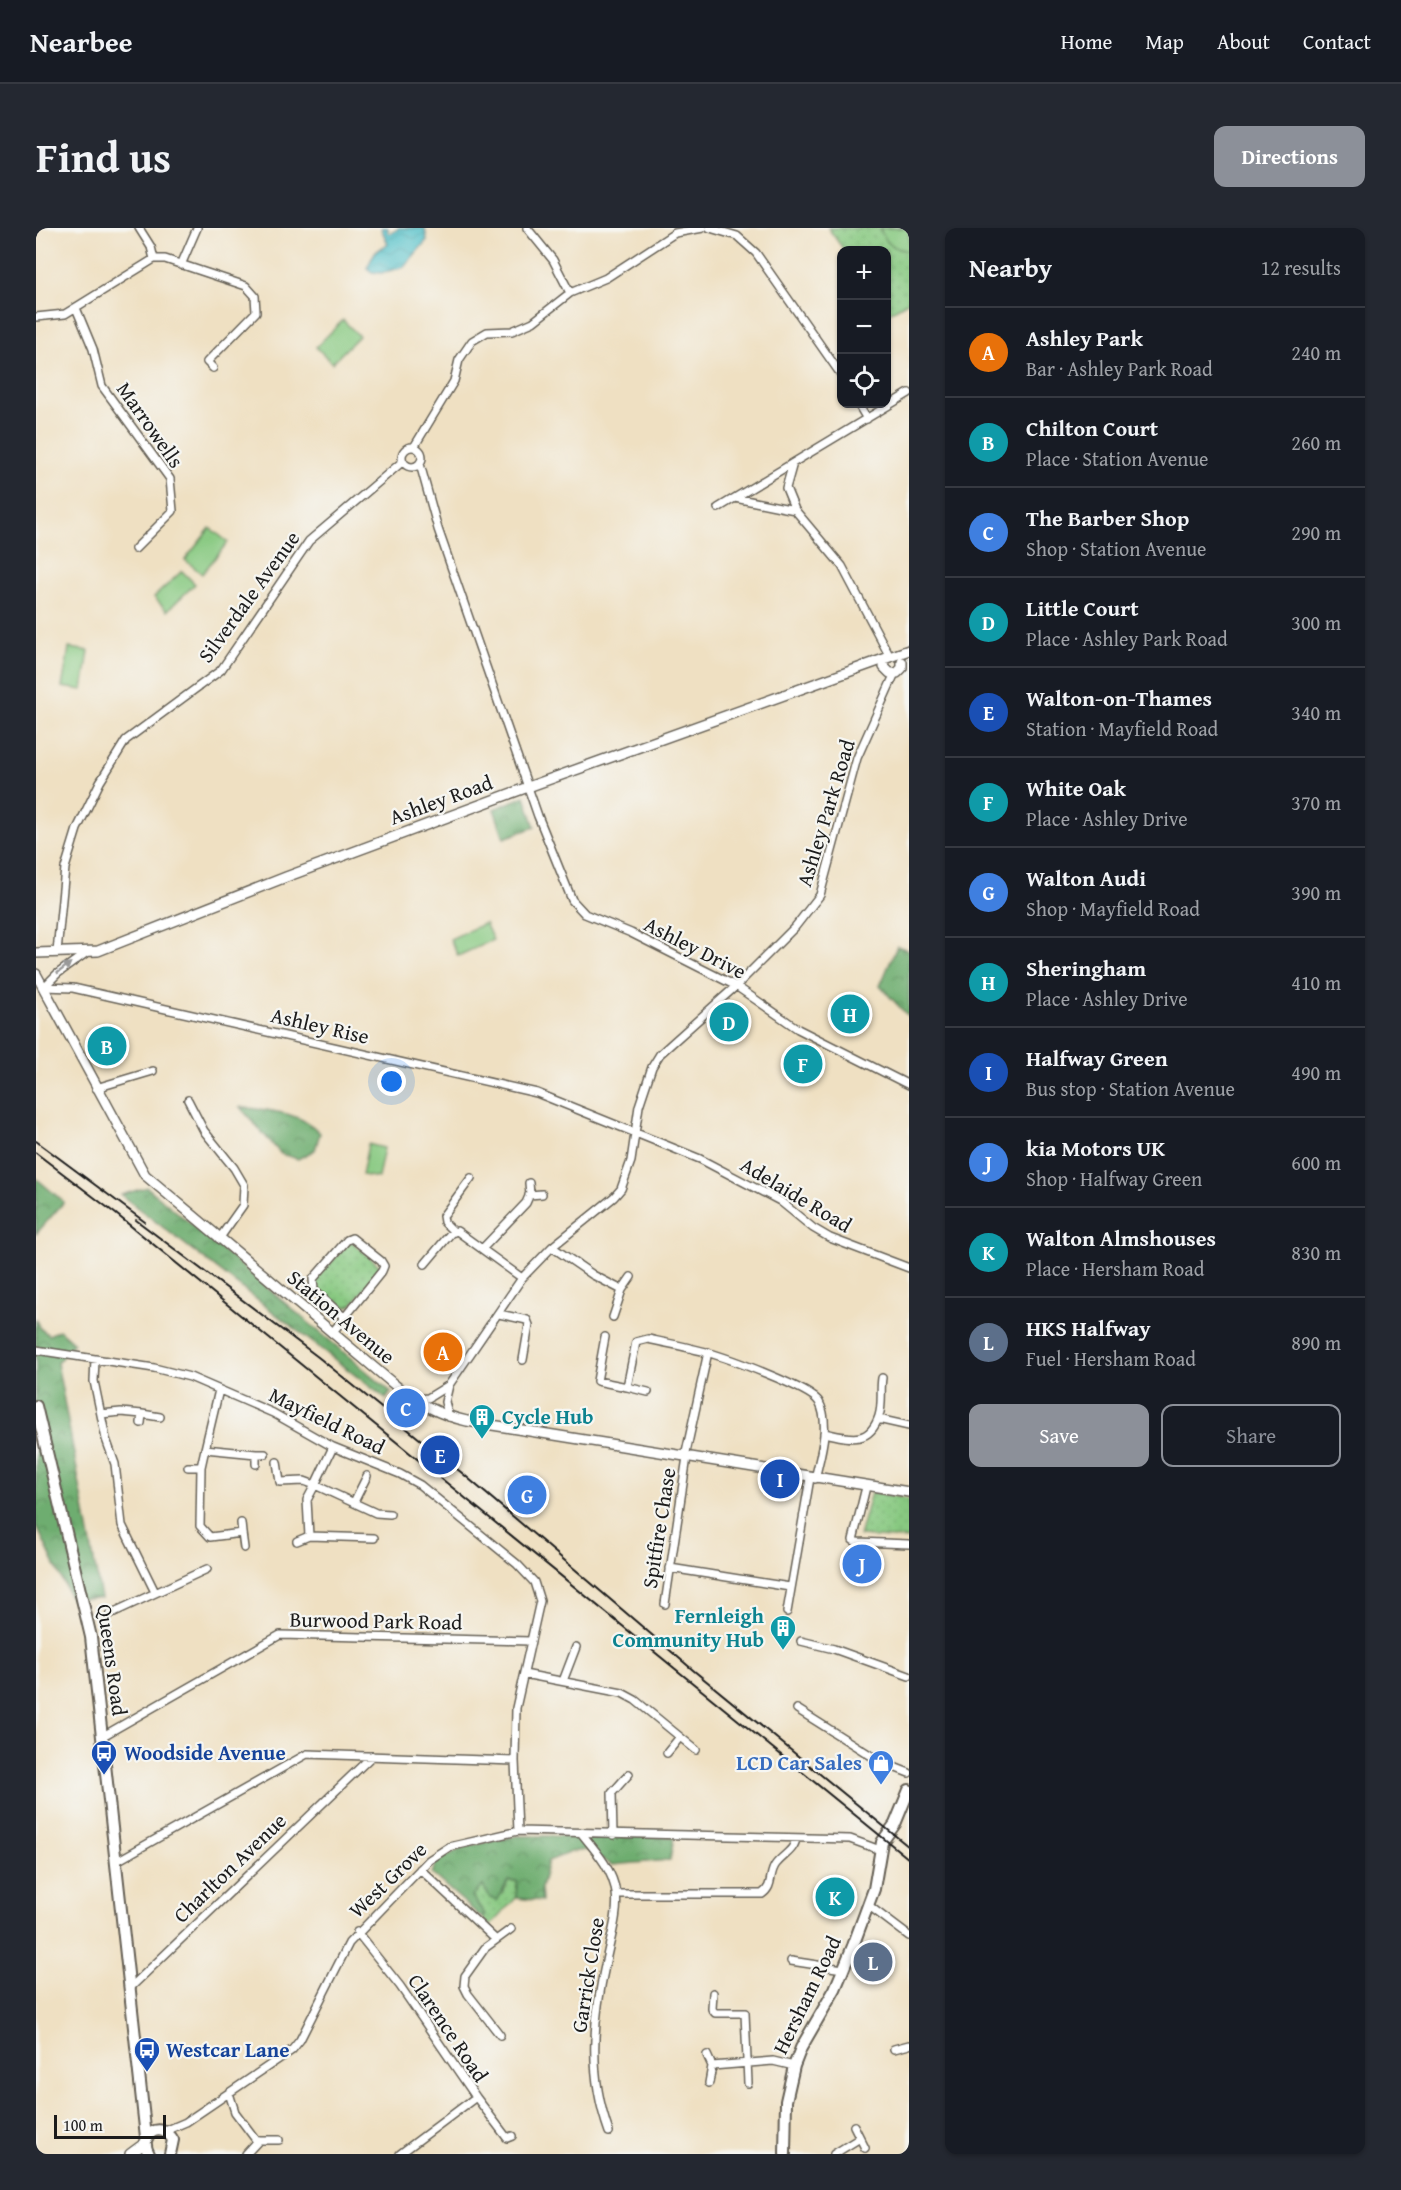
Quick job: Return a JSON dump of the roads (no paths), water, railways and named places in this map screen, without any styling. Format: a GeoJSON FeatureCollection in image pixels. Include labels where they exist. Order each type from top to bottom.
{"type":"FeatureCollection","features":[{"type":"Feature","properties":{"kind":"main road","name":"Queens Road"},"geometry":{"type":"LineString","coordinates":[[36,1406],[84,1600],[103,1736],[146,2148]]}},
{"type":"Feature","properties":{"kind":"main road","name":"Hersham Road"},"geometry":{"type":"LineString","coordinates":[[784,2154],[784,2111],[794,2066],[843,1970],[878,1873],[880,1850],[909,1790]]}},
{"type":"Feature","properties":{"kind":"main road","name":"Queens Road"},"geometry":{"type":"LineString","coordinates":[[143,2104],[170,2142]]}},
{"type":"Feature","properties":{"kind":"main road"},"geometry":{"type":"LineString","coordinates":[[146,2148],[170,2142]]}},
{"type":"Feature","properties":{"kind":"street"},"geometry":{"type":"LineString","coordinates":[[139,228],[151,247],[154,259]]}},
{"type":"Feature","properties":{"kind":"street"},"geometry":{"type":"LineString","coordinates":[[181,265],[197,228]]}},
{"type":"Feature","properties":{"kind":"street"},"geometry":{"type":"LineString","coordinates":[[527,228],[553,260],[570,293]]}},
{"type":"Feature","properties":{"kind":"street"},"geometry":{"type":"LineString","coordinates":[[420,464],[411,468],[402,462],[401,456],[405,450],[414,447],[454,381],[459,360],[472,341],[487,332],[512,330],[533,322],[570,293],[606,278],[675,233],[703,228]]}},
{"type":"Feature","properties":{"kind":"street"},"geometry":{"type":"LineString","coordinates":[[710,228],[736,236],[756,253],[837,369]]}},
{"type":"Feature","properties":{"kind":"street"},"geometry":{"type":"LineString","coordinates":[[36,316],[65,314],[154,259],[165,259],[246,285],[255,296],[256,312],[207,362],[213,368]]}},
{"type":"Feature","properties":{"kind":"street","name":"Marrowells"},"geometry":{"type":"LineString","coordinates":[[75,308],[93,350],[102,386],[170,479],[173,511],[135,549]]}},
{"type":"Feature","properties":{"kind":"street"},"geometry":{"type":"LineString","coordinates":[[718,508],[909,393]]}},
{"type":"Feature","properties":{"kind":"street"},"geometry":{"type":"LineString","coordinates":[[860,408],[867,419]]}},
{"type":"Feature","properties":{"kind":"street"},"geometry":{"type":"LineString","coordinates":[[414,447],[422,454],[420,464],[438,529],[528,787]]}},
{"type":"Feature","properties":{"kind":"street","name":"Silverdale Avenue"},"geometry":{"type":"LineString","coordinates":[[57,952],[65,868],[77,829],[100,782],[126,740],[221,670],[309,541],[402,462]]}},
{"type":"Feature","properties":{"kind":"street"},"geometry":{"type":"LineString","coordinates":[[793,463],[786,489],[795,510],[842,566],[896,664],[909,674]]}},
{"type":"Feature","properties":{"kind":"street"},"geometry":{"type":"LineString","coordinates":[[735,498],[795,510]]}},
{"type":"Feature","properties":{"kind":"street","name":"Ashley Road"},"geometry":{"type":"LineString","coordinates":[[36,952],[86,953],[114,945],[286,877],[858,668],[896,664],[909,650]]}},
{"type":"Feature","properties":{"kind":"street","name":"Ashley Park Road"},"geometry":{"type":"LineString","coordinates":[[414,1400],[428,1398],[448,1385],[522,1278],[552,1247],[606,1204],[621,1189],[629,1169],[639,1106],[652,1067],[660,1054],[736,986],[795,927],[820,895],[857,758],[888,692],[896,664]]}},
{"type":"Feature","properties":{"kind":"street","name":"Ashley Drive"},"geometry":{"type":"LineString","coordinates":[[528,787],[572,900],[585,914],[631,933],[736,986],[798,1029],[909,1084]]}},
{"type":"Feature","properties":{"kind":"street"},"geometry":{"type":"LineString","coordinates":[[44,987],[57,974],[86,953]]}},
{"type":"Feature","properties":{"kind":"street","name":"Station Avenue"},"geometry":{"type":"LineString","coordinates":[[36,974],[145,1175],[414,1400],[450,1417],[866,1487],[909,1492]]}},
{"type":"Feature","properties":{"kind":"street","name":"Ashley Rise"},"geometry":{"type":"LineString","coordinates":[[44,987],[73,988],[537,1093],[635,1133]]}},
{"type":"Feature","properties":{"kind":"street"},"geometry":{"type":"LineString","coordinates":[[96,1088],[153,1071]]}},
{"type":"Feature","properties":{"kind":"street"},"geometry":{"type":"LineString","coordinates":[[188,1100],[204,1131],[234,1168],[244,1185],[243,1205],[219,1239]]}},
{"type":"Feature","properties":{"kind":"street","name":"Adelaide Road"},"geometry":{"type":"LineString","coordinates":[[635,1133],[700,1159],[780,1201],[813,1228],[830,1238],[909,1268]]}},
{"type":"Feature","properties":{"kind":"street"},"geometry":{"type":"LineString","coordinates":[[471,1178],[442,1216],[444,1222],[454,1232],[464,1234],[522,1278]]}},
{"type":"Feature","properties":{"kind":"street"},"geometry":{"type":"LineString","coordinates":[[483,1248],[526,1203],[530,1195],[528,1183]]}},
{"type":"Feature","properties":{"kind":"street"},"geometry":{"type":"LineString","coordinates":[[530,1195],[542,1194]]}},
{"type":"Feature","properties":{"kind":"street"},"geometry":{"type":"LineString","coordinates":[[425,1264],[454,1232]]}},
{"type":"Feature","properties":{"kind":"street"},"geometry":{"type":"LineString","coordinates":[[332,1333],[384,1266],[352,1238],[340,1248],[313,1279],[312,1284],[314,1290],[344,1317]]}},
{"type":"Feature","properties":{"kind":"street"},"geometry":{"type":"LineString","coordinates":[[552,1247],[593,1275],[622,1290]]}},
{"type":"Feature","properties":{"kind":"street"},"geometry":{"type":"LineString","coordinates":[[613,1317],[622,1290],[631,1277]]}},
{"type":"Feature","properties":{"kind":"street"},"geometry":{"type":"LineString","coordinates":[[499,1314],[527,1320],[530,1325],[523,1359]]}},
{"type":"Feature","properties":{"kind":"street"},"geometry":{"type":"LineString","coordinates":[[604,1337],[597,1382],[648,1392]]}},
{"type":"Feature","properties":{"kind":"street"},"geometry":{"type":"LineString","coordinates":[[627,1387],[634,1347],[636,1342],[643,1339],[708,1352],[787,1383],[815,1397],[824,1416],[824,1433],[812,1478],[787,1612]]}},
{"type":"Feature","properties":{"kind":"street","name":"Mayfield Road"},"geometry":{"type":"LineString","coordinates":[[36,1350],[154,1368],[189,1377],[273,1413],[333,1448],[400,1474],[420,1485],[517,1564],[534,1582],[540,1594],[538,1617],[530,1641],[516,1708],[515,1761],[518,1831]]}},
{"type":"Feature","properties":{"kind":"street","name":"Spitfire Chase"},"geometry":{"type":"LineString","coordinates":[[665,1604],[686,1457],[708,1352]]}},
{"type":"Feature","properties":{"kind":"street"},"geometry":{"type":"LineString","coordinates":[[94,1359],[94,1381],[106,1438],[115,1464],[122,1525],[155,1592]]}},
{"type":"Feature","properties":{"kind":"street"},"geometry":{"type":"LineString","coordinates":[[824,1433],[861,1439],[878,1419],[882,1378]]}},
{"type":"Feature","properties":{"kind":"street"},"geometry":{"type":"LineString","coordinates":[[448,1385],[446,1402],[450,1417]]}},
{"type":"Feature","properties":{"kind":"street"},"geometry":{"type":"LineString","coordinates":[[219,1390],[201,1467],[200,1526],[210,1537],[242,1533]]}},
{"type":"Feature","properties":{"kind":"street"},"geometry":{"type":"LineString","coordinates":[[101,1414],[121,1412],[160,1417]]}},
{"type":"Feature","properties":{"kind":"street"},"geometry":{"type":"LineString","coordinates":[[141,1424],[142,1414]]}},
{"type":"Feature","properties":{"kind":"street"},"geometry":{"type":"LineString","coordinates":[[878,1419],[909,1426]]}},
{"type":"Feature","properties":{"kind":"street"},"geometry":{"type":"LineString","coordinates":[[309,1536],[307,1500],[333,1448]]}},
{"type":"Feature","properties":{"kind":"street"},"geometry":{"type":"LineString","coordinates":[[206,1449],[264,1454]]}},
{"type":"Feature","properties":{"kind":"street"},"geometry":{"type":"LineString","coordinates":[[256,1454],[256,1464]]}},
{"type":"Feature","properties":{"kind":"street"},"geometry":{"type":"LineString","coordinates":[[277,1462],[280,1482],[304,1481],[376,1513],[390,1514]]}},
{"type":"Feature","properties":{"kind":"street"},"geometry":{"type":"LineString","coordinates":[[188,1467],[201,1467]]}},
{"type":"Feature","properties":{"kind":"street"},"geometry":{"type":"LineString","coordinates":[[354,1502],[367,1476]]}},
{"type":"Feature","properties":{"kind":"street"},"geometry":{"type":"LineString","coordinates":[[866,1487],[853,1540],[909,1544]]}},
{"type":"Feature","properties":{"kind":"street"},"geometry":{"type":"LineString","coordinates":[[241,1523],[244,1548]]}},
{"type":"Feature","properties":{"kind":"street"},"geometry":{"type":"LineString","coordinates":[[297,1541],[309,1536],[374,1538]]}},
{"type":"Feature","properties":{"kind":"street"},"geometry":{"type":"LineString","coordinates":[[670,1568],[790,1587]]}},
{"type":"Feature","properties":{"kind":"street"},"geometry":{"type":"LineString","coordinates":[[110,1614],[207,1569]]}},
{"type":"Feature","properties":{"kind":"street","name":"Burwood Park Road"},"geometry":{"type":"LineString","coordinates":[[103,1736],[280,1635],[530,1641]]}},
{"type":"Feature","properties":{"kind":"street"},"geometry":{"type":"LineString","coordinates":[[801,1641],[834,1649],[909,1676]]}},
{"type":"Feature","properties":{"kind":"street"},"geometry":{"type":"LineString","coordinates":[[563,1681],[576,1647]]}},
{"type":"Feature","properties":{"kind":"street"},"geometry":{"type":"LineString","coordinates":[[524,1674],[613,1690],[629,1697],[696,1750]]}},
{"type":"Feature","properties":{"kind":"street"},"geometry":{"type":"LineString","coordinates":[[797,1709],[881,1762],[909,1773]]}},
{"type":"Feature","properties":{"kind":"street"},"geometry":{"type":"LineString","coordinates":[[667,1752],[680,1737]]}},
{"type":"Feature","properties":{"kind":"street"},"geometry":{"type":"LineString","coordinates":[[117,1861],[297,1757],[307,1754],[515,1761]]}},
{"type":"Feature","properties":{"kind":"street"},"geometry":{"type":"LineString","coordinates":[[354,1755],[354,1773]]}},
{"type":"Feature","properties":{"kind":"street","name":"Charlton Avenue"},"geometry":{"type":"LineString","coordinates":[[130,1988],[372,1756]]}},
{"type":"Feature","properties":{"kind":"street"},"geometry":{"type":"LineString","coordinates":[[613,1834],[612,1793],[629,1774]]}},
{"type":"Feature","properties":{"kind":"street","name":"West Grove"},"geometry":{"type":"LineString","coordinates":[[170,2142],[186,2122],[296,2046],[341,1953],[357,1932],[435,1855],[449,1847],[518,1831],[850,1839],[880,1850]]}},
{"type":"Feature","properties":{"kind":"street","name":"Garrick Close"},"geometry":{"type":"LineString","coordinates":[[582,1834],[601,1856],[617,1894],[594,2017],[593,2038],[595,2081],[609,2132]]}},
{"type":"Feature","properties":{"kind":"street","name":"Garrick Close"},"geometry":{"type":"LineString","coordinates":[[617,1894],[762,1894],[770,1886],[772,1870],[795,1845],[796,1838]]}},
{"type":"Feature","properties":{"kind":"street"},"geometry":{"type":"LineString","coordinates":[[420,1869],[494,1938]]}},
{"type":"Feature","properties":{"kind":"street"},"geometry":{"type":"LineString","coordinates":[[868,1905],[909,1936]]}},
{"type":"Feature","properties":{"kind":"street"},"geometry":{"type":"LineString","coordinates":[[501,2036],[494,2031],[464,1986],[468,1968],[494,1938],[511,1929]]}},
{"type":"Feature","properties":{"kind":"street","name":"Clarence Road"},"geometry":{"type":"LineString","coordinates":[[357,1932],[400,1986],[476,2097],[400,2154]]}},
{"type":"Feature","properties":{"kind":"street"},"geometry":{"type":"LineString","coordinates":[[790,1961],[843,1970]]}},
{"type":"Feature","properties":{"kind":"street"},"geometry":{"type":"LineString","coordinates":[[713,1993],[712,2009],[715,2013],[745,2013],[748,2083]]}},
{"type":"Feature","properties":{"kind":"street"},"geometry":{"type":"LineString","coordinates":[[894,2049],[909,2045]]}},
{"type":"Feature","properties":{"kind":"street"},"geometry":{"type":"LineString","coordinates":[[707,2055],[712,2066],[709,2083]]}},
{"type":"Feature","properties":{"kind":"street"},"geometry":{"type":"LineString","coordinates":[[712,2066],[773,2061],[794,2066]]}},
{"type":"Feature","properties":{"kind":"street"},"geometry":{"type":"LineString","coordinates":[[229,2093],[236,2112],[259,2140]]}},
{"type":"Feature","properties":{"kind":"street"},"geometry":{"type":"LineString","coordinates":[[476,2097],[507,2138],[512,2136]]}},
{"type":"Feature","properties":{"kind":"street"},"geometry":{"type":"LineString","coordinates":[[855,2126],[865,2148]]}},
{"type":"Feature","properties":{"kind":"street"},"geometry":{"type":"LineString","coordinates":[[834,2154],[860,2138]]}},
{"type":"Feature","properties":{"kind":"street"},"geometry":{"type":"LineString","coordinates":[[246,2154],[259,2140],[279,2140]]}},
{"type":"Feature","properties":{"kind":"street"},"geometry":{"type":"LineString","coordinates":[[130,2154],[146,2148]]}},
{"type":"Feature","properties":{"kind":"water"},"geometry":{"type":"Polygon","coordinates":[[[381,228],[388,228],[388,233],[392,233],[399,228],[425,228],[427,240],[404,267],[381,273],[372,272],[367,268],[375,252],[388,244],[381,228]]]}},
{"type":"Feature","properties":{"kind":"railway"},"geometry":{"type":"LineString","coordinates":[[36,1141],[145,1222]]}},
{"type":"Feature","properties":{"kind":"railway"},"geometry":{"type":"LineString","coordinates":[[36,1153],[116,1214],[909,1859]]}},
{"type":"Feature","properties":{"kind":"railway"},"geometry":{"type":"LineString","coordinates":[[136,1220],[318,1357],[462,1473],[693,1670],[909,1847]]}},
{"type":"Feature","properties":{"kind":"place","name":"Sheringham"},"geometry":{"type":"Point","coordinates":[850,1014]}},
{"type":"Feature","properties":{"kind":"place","name":"Little Court"},"geometry":{"type":"Point","coordinates":[729,1022]}},
{"type":"Feature","properties":{"kind":"place","name":"Chilton Court"},"geometry":{"type":"Point","coordinates":[107,1046]}},
{"type":"Feature","properties":{"kind":"place","name":"White Oak"},"geometry":{"type":"Point","coordinates":[803,1064]}},
{"type":"Feature","properties":{"kind":"place","name":"Ashley Park"},"geometry":{"type":"Point","coordinates":[443,1352]}},
{"type":"Feature","properties":{"kind":"place","name":"The Barber Shop"},"geometry":{"type":"Point","coordinates":[406,1408]}},
{"type":"Feature","properties":{"kind":"place","name":"Cycle Hub"},"geometry":{"type":"Point","coordinates":[482,1440]}},
{"type":"Feature","properties":{"kind":"place","name":"Walton-on-Thames"},"geometry":{"type":"Point","coordinates":[440,1455]}},
{"type":"Feature","properties":{"kind":"place","name":"Halfway Green"},"geometry":{"type":"Point","coordinates":[780,1479]}},
{"type":"Feature","properties":{"kind":"place","name":"Walton Audi"},"geometry":{"type":"Point","coordinates":[527,1495]}},
{"type":"Feature","properties":{"kind":"place","name":"kia Motors UK"},"geometry":{"type":"Point","coordinates":[862,1564]}},
{"type":"Feature","properties":{"kind":"place","name":"Fernleigh Community Hub"},"geometry":{"type":"Point","coordinates":[783,1651]}},
{"type":"Feature","properties":{"kind":"place","name":"Woodside Avenue"},"geometry":{"type":"Point","coordinates":[104,1776]}},
{"type":"Feature","properties":{"kind":"place","name":"LCD Car Sales"},"geometry":{"type":"Point","coordinates":[881,1786]}},
{"type":"Feature","properties":{"kind":"place","name":"Walton Almshouses"},"geometry":{"type":"Point","coordinates":[835,1897]}},
{"type":"Feature","properties":{"kind":"place","name":"HKS Halfway"},"geometry":{"type":"Point","coordinates":[873,1962]}},
{"type":"Feature","properties":{"kind":"place","name":"Westcar Lane"},"geometry":{"type":"Point","coordinates":[147,2073]}}]}
